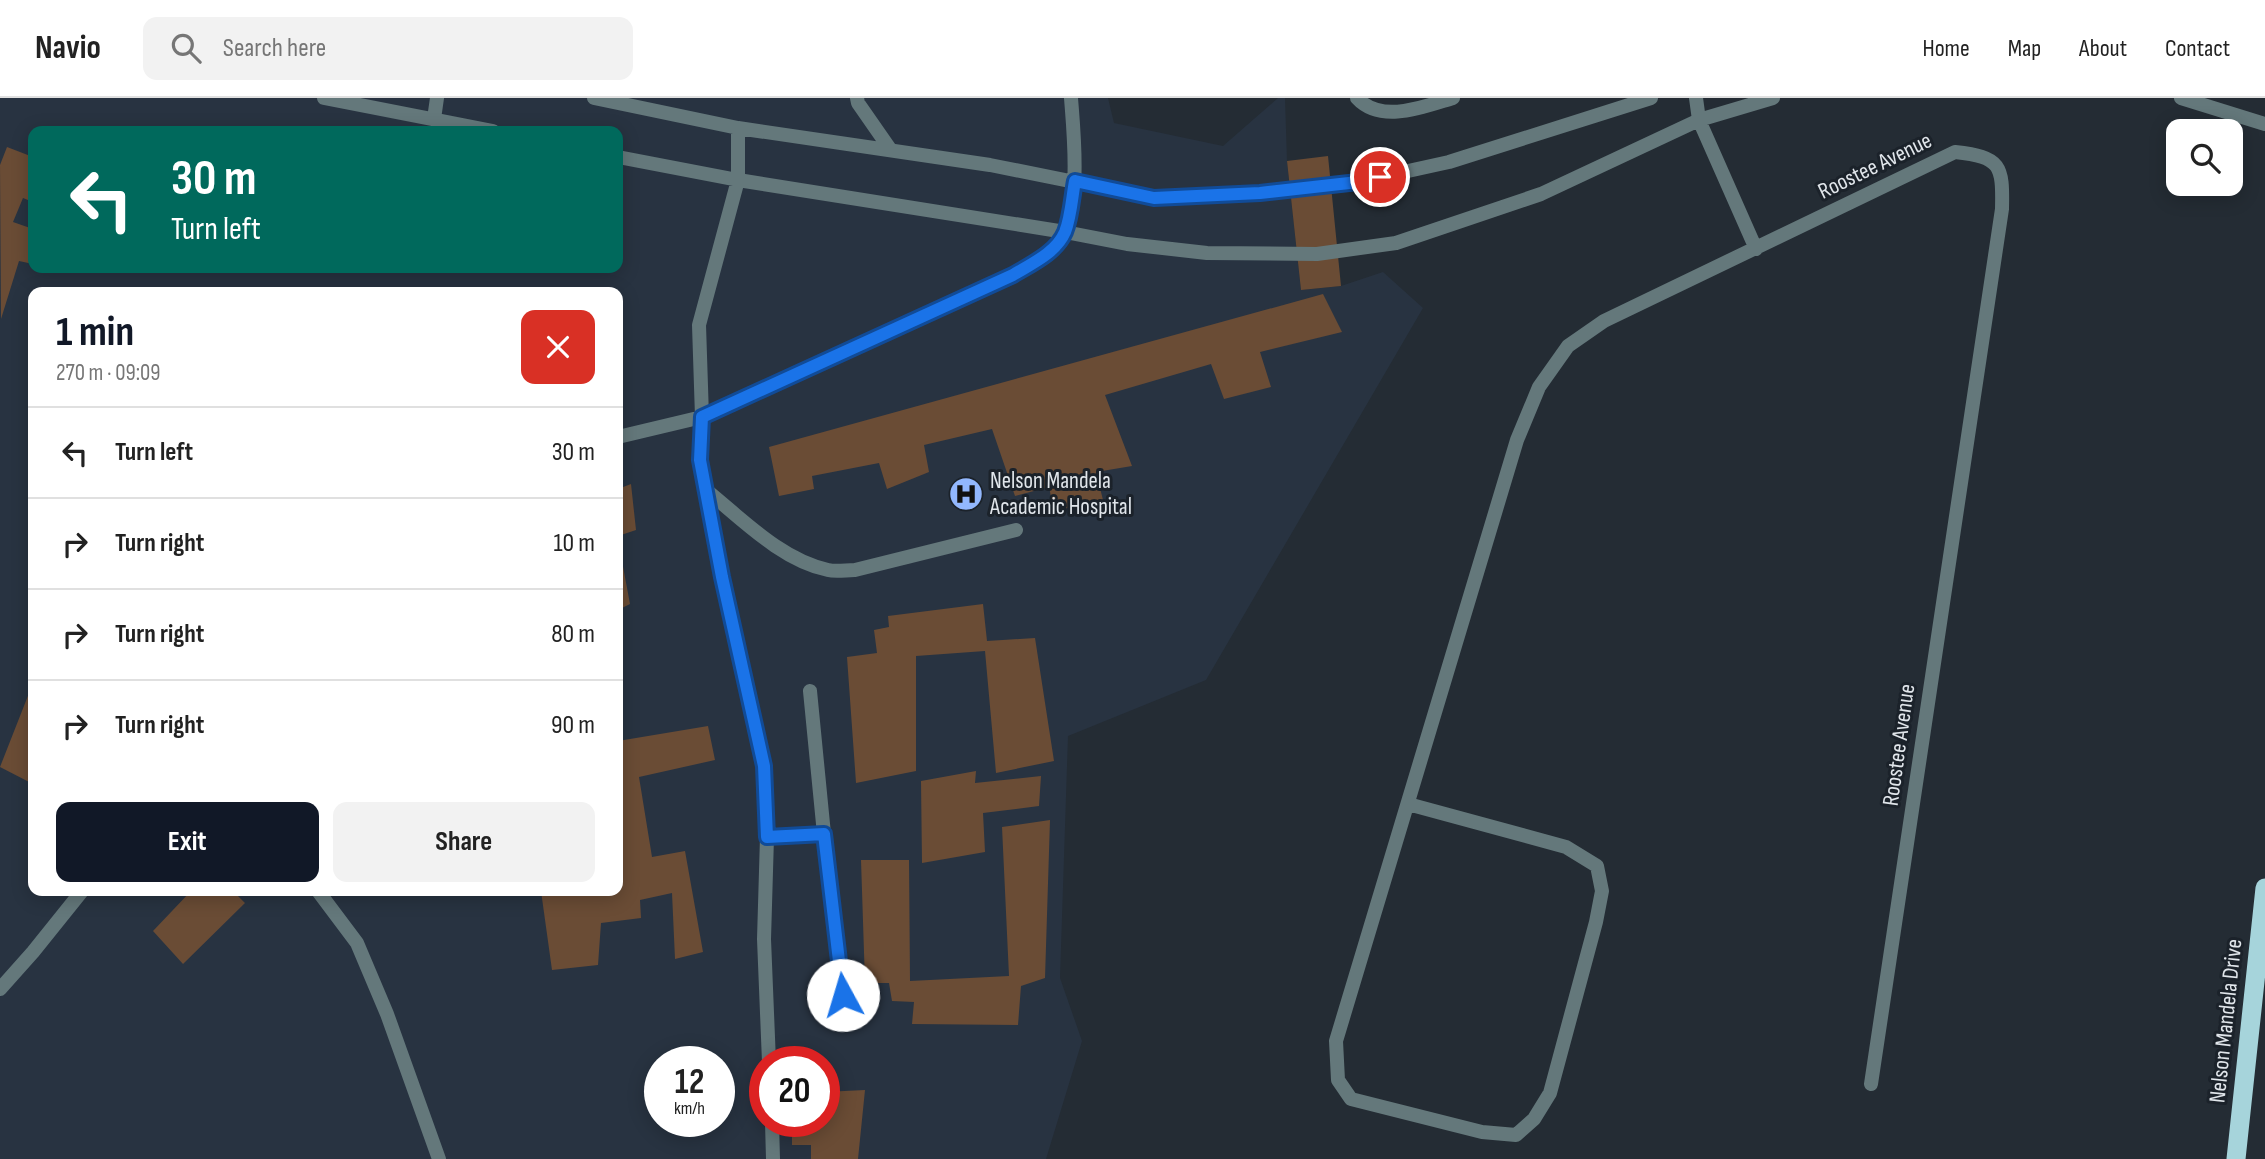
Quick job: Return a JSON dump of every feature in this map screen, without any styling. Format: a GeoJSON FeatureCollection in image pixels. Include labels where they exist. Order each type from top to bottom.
{"type":"FeatureCollection","features":[{"type":"Feature","properties":{"kind":"highway","name":"Nelson Mandela Drive"},"geometry":{"type":"LineString","coordinates":[[2236,1159],[2265,888]]}},
{"type":"Feature","properties":{"kind":"lane"},"geometry":{"type":"LineString","coordinates":[[324,98],[468,126]]}},
{"type":"Feature","properties":{"kind":"lane"},"geometry":{"type":"LineString","coordinates":[[434,119],[438,98]]}},
{"type":"Feature","properties":{"kind":"lane"},"geometry":{"type":"LineString","coordinates":[[594,98],[738,128],[890,149],[1075,181],[1154,198],[1260,193],[1358,182],[1449,162],[1651,98]]}},
{"type":"Feature","properties":{"kind":"lane"},"geometry":{"type":"LineString","coordinates":[[857,98],[890,149]]}},
{"type":"Feature","properties":{"kind":"lane"},"geometry":{"type":"LineString","coordinates":[[623,436],[702,417],[1013,275],[1039,260],[1054,247],[1065,232],[1075,181],[1070,98]]}},
{"type":"Feature","properties":{"kind":"lane"},"geometry":{"type":"LineString","coordinates":[[1357,98],[1378,112],[1416,110],[1453,98]]}},
{"type":"Feature","properties":{"kind":"lane"},"geometry":{"type":"LineString","coordinates":[[1696,98],[1699,120],[1756,249]]}},
{"type":"Feature","properties":{"kind":"lane"},"geometry":{"type":"LineString","coordinates":[[623,158],[738,180],[1127,244],[1207,253],[1317,254],[1396,243],[1541,194],[1699,120],[1773,98]]}},
{"type":"Feature","properties":{"kind":"lane"},"geometry":{"type":"LineString","coordinates":[[2181,98],[2265,124]]}},
{"type":"Feature","properties":{"kind":"lane"},"geometry":{"type":"LineString","coordinates":[[738,128],[738,180],[699,325],[702,417],[700,460],[722,577],[764,766],[767,837],[764,939],[768,1046]]}},
{"type":"Feature","properties":{"kind":"lane","name":"Roostee Avenue"},"geometry":{"type":"LineString","coordinates":[[1408,803],[1566,847],[1597,866],[1602,891],[1596,922],[1550,1093],[1534,1119],[1516,1135],[1482,1132],[1351,1099],[1338,1080],[1336,1041],[1517,440],[1539,387],[1568,346],[1604,321],[1955,152],[1979,154],[1992,161],[2003,176],[2002,209],[1871,1084]]}},
{"type":"Feature","properties":{"kind":"lane"},"geometry":{"type":"LineString","coordinates":[[706,490],[772,544],[804,562],[829,570],[855,570],[1016,530]]}},
{"type":"Feature","properties":{"kind":"lane"},"geometry":{"type":"LineString","coordinates":[[810,691],[846,1021]]}},
{"type":"Feature","properties":{"kind":"lane"},"geometry":{"type":"LineString","coordinates":[[767,837],[824,834]]}},
{"type":"Feature","properties":{"kind":"lane"},"geometry":{"type":"LineString","coordinates":[[0,989],[78,896]]}},
{"type":"Feature","properties":{"kind":"lane"},"geometry":{"type":"LineString","coordinates":[[322,896],[357,943],[387,1014],[439,1159]]}},
{"type":"Feature","properties":{"kind":"lane"},"geometry":{"type":"LineString","coordinates":[[772,1137],[773,1159]]}},
{"type":"Feature","properties":{"kind":"shaded area","name":"Nelson Mandela Academic Hospital"},"geometry":{"type":"Polygon","coordinates":[[[0,98],[1108,98],[1114,123],[1223,146],[1278,98],[1285,98],[1287,161],[1301,290],[1341,286],[1383,272],[1423,308],[1206,680],[1068,736],[1060,978],[1082,1041],[1046,1159],[0,1159],[0,98]]]}},
{"type":"Feature","properties":{"kind":"building"},"geometry":{"type":"Polygon","coordinates":[[[7,147],[28,155],[28,200],[23,198],[13,222],[28,227],[28,263],[19,261],[1,319],[0,165],[7,147]]]}},
{"type":"Feature","properties":{"kind":"building"},"geometry":{"type":"Polygon","coordinates":[[[1328,156],[1341,286],[1301,290],[1287,161],[1328,156]]]}},
{"type":"Feature","properties":{"kind":"building"},"geometry":{"type":"Polygon","coordinates":[[[1323,294],[1342,332],[1260,352],[1271,387],[1224,399],[1211,364],[1105,395],[1132,466],[1096,472],[1103,500],[1054,511],[1049,487],[1015,496],[992,429],[924,445],[929,472],[887,489],[879,463],[812,476],[814,489],[779,496],[769,447],[1323,294]]]}},
{"type":"Feature","properties":{"kind":"building"},"geometry":{"type":"Polygon","coordinates":[[[631,484],[636,530],[623,534],[623,487],[631,484]]]}},
{"type":"Feature","properties":{"kind":"building"},"geometry":{"type":"Polygon","coordinates":[[[623,566],[630,604],[623,608],[623,566]]]}},
{"type":"Feature","properties":{"kind":"building"},"geometry":{"type":"Polygon","coordinates":[[[983,604],[987,641],[1035,638],[1054,761],[996,773],[985,651],[916,656],[916,771],[856,783],[847,657],[877,653],[874,630],[889,627],[888,616],[983,604]]]}},
{"type":"Feature","properties":{"kind":"building"},"geometry":{"type":"Polygon","coordinates":[[[28,696],[28,781],[0,767],[28,696]]]}},
{"type":"Feature","properties":{"kind":"building"},"geometry":{"type":"Polygon","coordinates":[[[708,726],[715,760],[639,777],[652,857],[685,851],[703,952],[675,959],[672,893],[640,900],[641,918],[601,923],[598,965],[552,970],[542,896],[623,896],[623,740],[708,726]]]}},
{"type":"Feature","properties":{"kind":"building"},"geometry":{"type":"Polygon","coordinates":[[[976,771],[975,783],[1041,776],[1039,806],[983,813],[985,852],[922,863],[921,781],[976,771]]]}},
{"type":"Feature","properties":{"kind":"building"},"geometry":{"type":"Polygon","coordinates":[[[1050,820],[1045,978],[1021,986],[1018,1025],[912,1024],[914,1002],[892,1001],[889,983],[865,983],[861,860],[909,860],[910,981],[1009,976],[1002,827],[1050,820]]]}},
{"type":"Feature","properties":{"kind":"building"},"geometry":{"type":"Polygon","coordinates":[[[186,896],[238,896],[245,903],[183,964],[153,931],[186,896]]]}},
{"type":"Feature","properties":{"kind":"building"},"geometry":{"type":"Polygon","coordinates":[[[865,1090],[858,1159],[811,1159],[811,1145],[792,1145],[792,1137],[840,1137],[840,1091],[865,1090]]]}},
{"type":"Feature","properties":{"kind":"place","name":"Nelson Mandela Academic Hospital"},"geometry":{"type":"Point","coordinates":[966,494]}},
{"type":"Feature","properties":{"kind":"route"},"geometry":{"type":"LineString","coordinates":[[843,995],[824,834],[767,837],[764,766],[722,577],[700,460],[702,417],[1013,275],[1039,260],[1054,247],[1065,232],[1075,181],[1154,198],[1260,193],[1380,177]]}}]}
